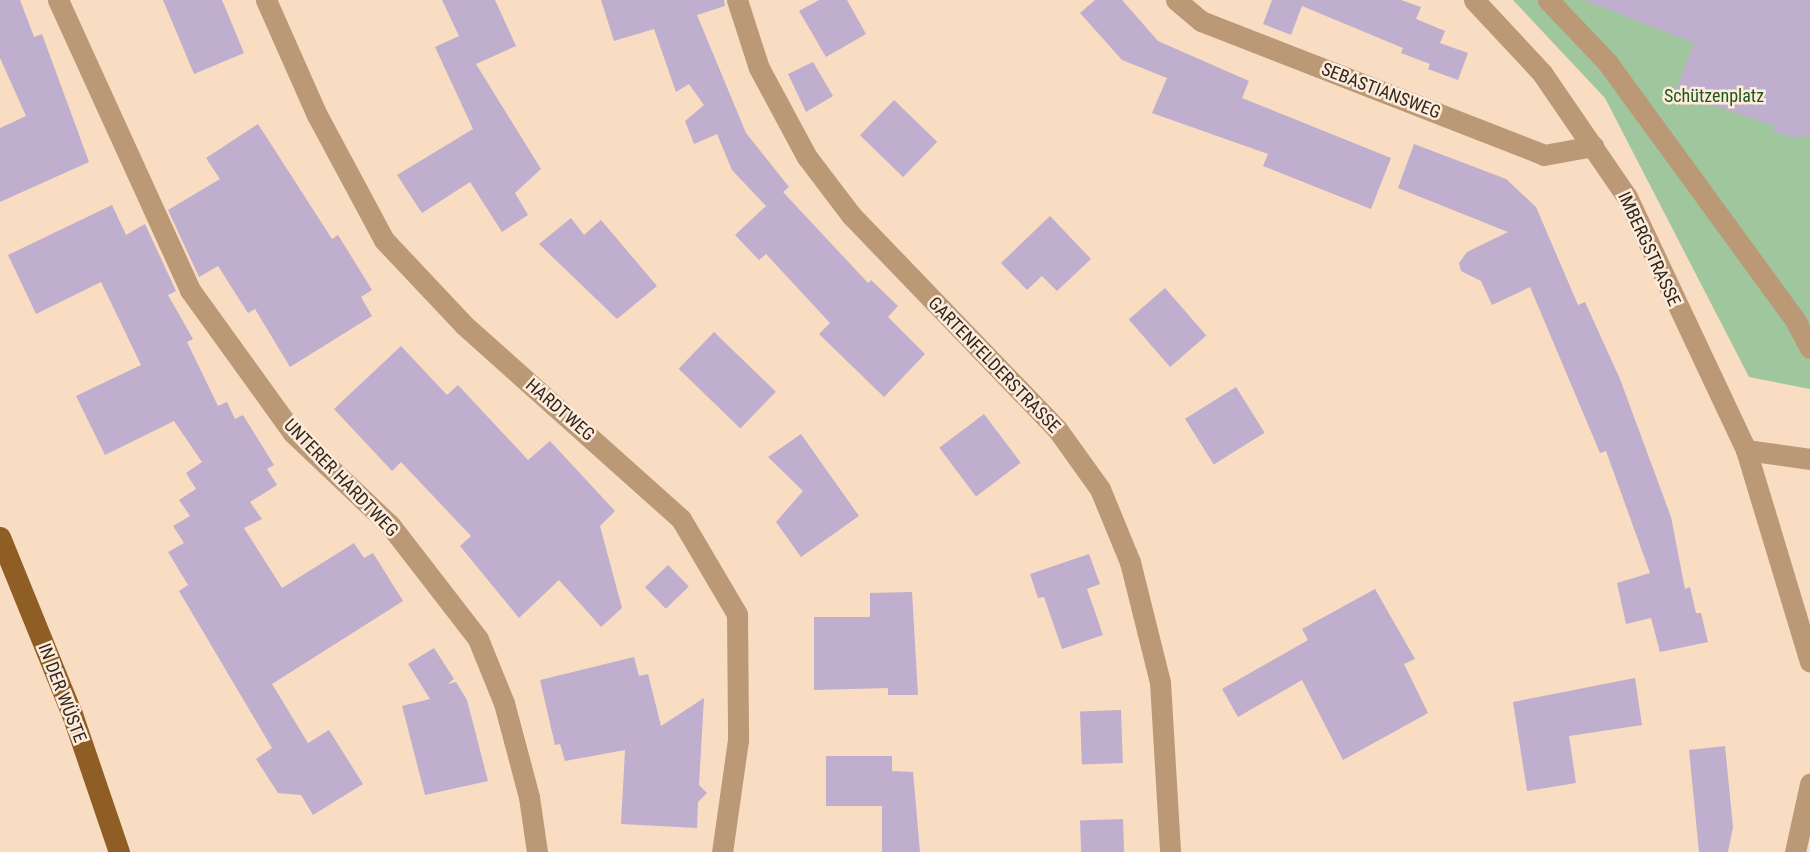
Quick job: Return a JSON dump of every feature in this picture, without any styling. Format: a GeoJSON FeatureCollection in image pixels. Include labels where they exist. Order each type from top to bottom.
{"type":"FeatureCollection","features":[{"type":"Feature","properties":{"kind":"main road","name":"IN DER WÜSTE"},"geometry":{"type":"LineString","coordinates":[[0,537],[72,714],[119,852]]}},
{"type":"Feature","properties":{"kind":"street","name":"UNTERER HARDTWEG"},"geometry":{"type":"LineString","coordinates":[[58,0],[190,290],[293,433],[390,526],[478,639],[504,703],[529,797],[537,852]]}},
{"type":"Feature","properties":{"kind":"street","name":"HARDTWEG"},"geometry":{"type":"LineString","coordinates":[[266,0],[317,115],[384,240],[464,325],[681,519],[737,614],[738,740],[722,852]]}},
{"type":"Feature","properties":{"kind":"street","name":"GARTENFELDERSTRASSE"},"geometry":{"type":"LineString","coordinates":[[737,0],[759,68],[814,166],[851,215],[1057,429],[1100,489],[1130,562],[1160,682],[1170,852]]}},
{"type":"Feature","properties":{"kind":"street","name":"SEBASTIANSWEG"},"geometry":{"type":"LineString","coordinates":[[1176,0],[1200,21],[1544,155],[1593,146]]}},
{"type":"Feature","properties":{"kind":"street","name":"IMBERGSTRASSE"},"geometry":{"type":"LineString","coordinates":[[1474,0],[1542,73],[1627,197],[1746,450],[1810,663]]}},
{"type":"Feature","properties":{"kind":"street"},"geometry":{"type":"LineString","coordinates":[[1548,0],[1607,62],[1794,318],[1810,348]]}},
{"type":"Feature","properties":{"kind":"street"},"geometry":{"type":"LineString","coordinates":[[1746,450],[1810,459]]}},
{"type":"Feature","properties":{"kind":"street"},"geometry":{"type":"LineString","coordinates":[[1795,852],[1810,784]]}},
{"type":"Feature","properties":{"kind":"green space","name":"Schützenplatz"},"geometry":{"type":"Polygon","coordinates":[[[1513,0],[1810,0],[1810,389],[1749,377],[1605,98],[1513,0]]]}},
{"type":"Feature","properties":{"kind":"building"},"geometry":{"type":"Polygon","coordinates":[[[0,0],[20,0],[34,37],[42,34],[89,162],[0,202],[0,128],[26,116],[0,58],[0,0]]]}},
{"type":"Feature","properties":{"kind":"building"},"geometry":{"type":"Polygon","coordinates":[[[163,0],[222,0],[244,53],[194,74],[163,0]]]}},
{"type":"Feature","properties":{"kind":"building"},"geometry":{"type":"Polygon","coordinates":[[[442,0],[495,0],[516,46],[476,64],[541,169],[515,193],[528,215],[502,232],[470,182],[422,213],[397,175],[473,129],[435,47],[459,36],[442,0]]]}},
{"type":"Feature","properties":{"kind":"building"},"geometry":{"type":"Polygon","coordinates":[[[601,0],[724,0],[725,6],[697,15],[746,133],[789,187],[783,192],[868,283],[871,280],[898,306],[888,317],[925,354],[884,397],[819,334],[830,323],[766,254],[759,260],[735,235],[766,206],[732,170],[717,134],[694,144],[685,121],[704,105],[689,84],[676,92],[654,29],[614,41],[601,0]]]}},
{"type":"Feature","properties":{"kind":"building"},"geometry":{"type":"Polygon","coordinates":[[[819,0],[847,0],[866,34],[826,57],[799,11],[819,0]]]}},
{"type":"Feature","properties":{"kind":"building"},"geometry":{"type":"Polygon","coordinates":[[[1095,0],[1122,0],[1158,41],[1249,81],[1242,98],[1391,158],[1371,209],[1263,166],[1268,154],[1152,113],[1167,78],[1122,60],[1080,13],[1095,0]]]}},
{"type":"Feature","properties":{"kind":"building"},"geometry":{"type":"Polygon","coordinates":[[[1272,0],[1401,0],[1421,7],[1416,19],[1445,31],[1440,43],[1468,53],[1458,80],[1428,69],[1430,64],[1401,53],[1403,48],[1302,6],[1291,35],[1263,24],[1272,0]]]}},
{"type":"Feature","properties":{"kind":"building"},"geometry":{"type":"Polygon","coordinates":[[[1584,0],[1810,0],[1810,138],[1800,135],[1798,139],[1773,131],[1775,126],[1675,93],[1694,43],[1584,0]]]}},
{"type":"Feature","properties":{"kind":"building"},"geometry":{"type":"Polygon","coordinates":[[[813,62],[833,96],[806,112],[788,74],[813,62]]]}},
{"type":"Feature","properties":{"kind":"building"},"geometry":{"type":"Polygon","coordinates":[[[894,100],[937,142],[903,177],[860,135],[894,100]]]}},
{"type":"Feature","properties":{"kind":"building"},"geometry":{"type":"Polygon","coordinates":[[[258,124],[332,239],[338,235],[372,290],[361,297],[372,316],[290,367],[255,309],[248,313],[218,266],[199,277],[168,210],[220,179],[206,158],[258,124]]]}},
{"type":"Feature","properties":{"kind":"building"},"geometry":{"type":"Polygon","coordinates":[[[1414,144],[1506,179],[1536,207],[1578,305],[1585,302],[1620,379],[1671,517],[1685,589],[1690,587],[1696,613],[1701,613],[1708,642],[1660,652],[1651,618],[1626,624],[1617,583],[1650,573],[1606,451],[1600,453],[1530,287],[1492,305],[1481,281],[1461,271],[1459,263],[1467,252],[1508,232],[1398,188],[1414,144]]]}},
{"type":"Feature","properties":{"kind":"building"},"geometry":{"type":"Polygon","coordinates":[[[112,205],[126,235],[145,224],[176,291],[168,295],[193,339],[187,342],[218,406],[227,402],[235,419],[243,415],[274,465],[267,469],[277,485],[250,502],[262,519],[244,528],[282,588],[354,543],[364,558],[373,553],[403,601],[272,684],[308,743],[329,730],[363,784],[313,815],[301,795],[278,793],[256,759],[272,748],[179,591],[188,585],[168,552],[184,543],[173,526],[190,516],[179,500],[196,489],[186,473],[202,462],[174,421],[105,455],[76,396],[141,365],[101,282],[36,314],[8,255],[112,205]]]}},
{"type":"Feature","properties":{"kind":"building"},"geometry":{"type":"Polygon","coordinates":[[[1050,216],[1091,259],[1057,291],[1042,276],[1027,290],[1001,263],[1050,216]]]}},
{"type":"Feature","properties":{"kind":"building"},"geometry":{"type":"Polygon","coordinates":[[[571,218],[584,235],[601,220],[657,286],[617,319],[539,244],[571,218]]]}},
{"type":"Feature","properties":{"kind":"building"},"geometry":{"type":"Polygon","coordinates":[[[1165,288],[1206,336],[1170,367],[1129,319],[1165,288]]]}},
{"type":"Feature","properties":{"kind":"building"},"geometry":{"type":"Polygon","coordinates":[[[714,332],[776,392],[740,428],[679,369],[714,332]]]}},
{"type":"Feature","properties":{"kind":"building"},"geometry":{"type":"Polygon","coordinates":[[[401,346],[447,395],[458,385],[528,460],[550,441],[615,511],[600,526],[622,608],[601,627],[559,580],[519,618],[460,546],[471,536],[401,462],[392,471],[334,409],[401,346]]]}},
{"type":"Feature","properties":{"kind":"building"},"geometry":{"type":"Polygon","coordinates":[[[1236,387],[1265,433],[1214,465],[1185,419],[1236,387]]]}},
{"type":"Feature","properties":{"kind":"building"},"geometry":{"type":"Polygon","coordinates":[[[984,414],[1021,463],[976,496],[939,448],[984,414]]]}},
{"type":"Feature","properties":{"kind":"building"},"geometry":{"type":"Polygon","coordinates":[[[801,434],[859,516],[801,557],[776,522],[803,491],[768,457],[801,434]]]}},
{"type":"Feature","properties":{"kind":"building"},"geometry":{"type":"Polygon","coordinates":[[[1089,554],[1100,584],[1087,589],[1103,635],[1062,649],[1044,597],[1038,598],[1030,574],[1089,554]]]}},
{"type":"Feature","properties":{"kind":"building"},"geometry":{"type":"Polygon","coordinates":[[[668,565],[689,587],[666,609],[645,587],[668,565]]]}},
{"type":"Feature","properties":{"kind":"building"},"geometry":{"type":"Polygon","coordinates":[[[1375,589],[1415,659],[1404,664],[1428,713],[1343,760],[1302,680],[1238,717],[1222,689],[1308,640],[1302,629],[1375,589]]]}},
{"type":"Feature","properties":{"kind":"building"},"geometry":{"type":"Polygon","coordinates":[[[912,592],[918,695],[888,695],[888,688],[814,690],[814,617],[870,617],[870,593],[912,592]]]}},
{"type":"Feature","properties":{"kind":"building"},"geometry":{"type":"Polygon","coordinates":[[[434,648],[454,679],[448,684],[456,682],[467,700],[488,781],[425,795],[402,706],[430,699],[408,664],[434,648]]]}},
{"type":"Feature","properties":{"kind":"building"},"geometry":{"type":"Polygon","coordinates":[[[634,657],[639,676],[648,674],[661,726],[704,698],[699,785],[707,793],[698,802],[697,828],[621,824],[625,750],[565,761],[560,744],[555,745],[540,680],[634,657]]]}},
{"type":"Feature","properties":{"kind":"building"},"geometry":{"type":"Polygon","coordinates":[[[1635,678],[1642,725],[1569,736],[1576,783],[1527,791],[1513,702],[1635,678]]]}},
{"type":"Feature","properties":{"kind":"building"},"geometry":{"type":"Polygon","coordinates":[[[1121,710],[1123,763],[1082,764],[1080,711],[1121,710]]]}},
{"type":"Feature","properties":{"kind":"building"},"geometry":{"type":"Polygon","coordinates":[[[1725,746],[1733,827],[1728,852],[1699,852],[1689,750],[1725,746]]]}},
{"type":"Feature","properties":{"kind":"building"},"geometry":{"type":"Polygon","coordinates":[[[826,756],[892,756],[892,771],[913,772],[920,852],[882,852],[882,806],[826,806],[826,756]]]}},
{"type":"Feature","properties":{"kind":"building"},"geometry":{"type":"Polygon","coordinates":[[[1123,819],[1124,852],[1081,852],[1080,821],[1123,819]]]}}]}
